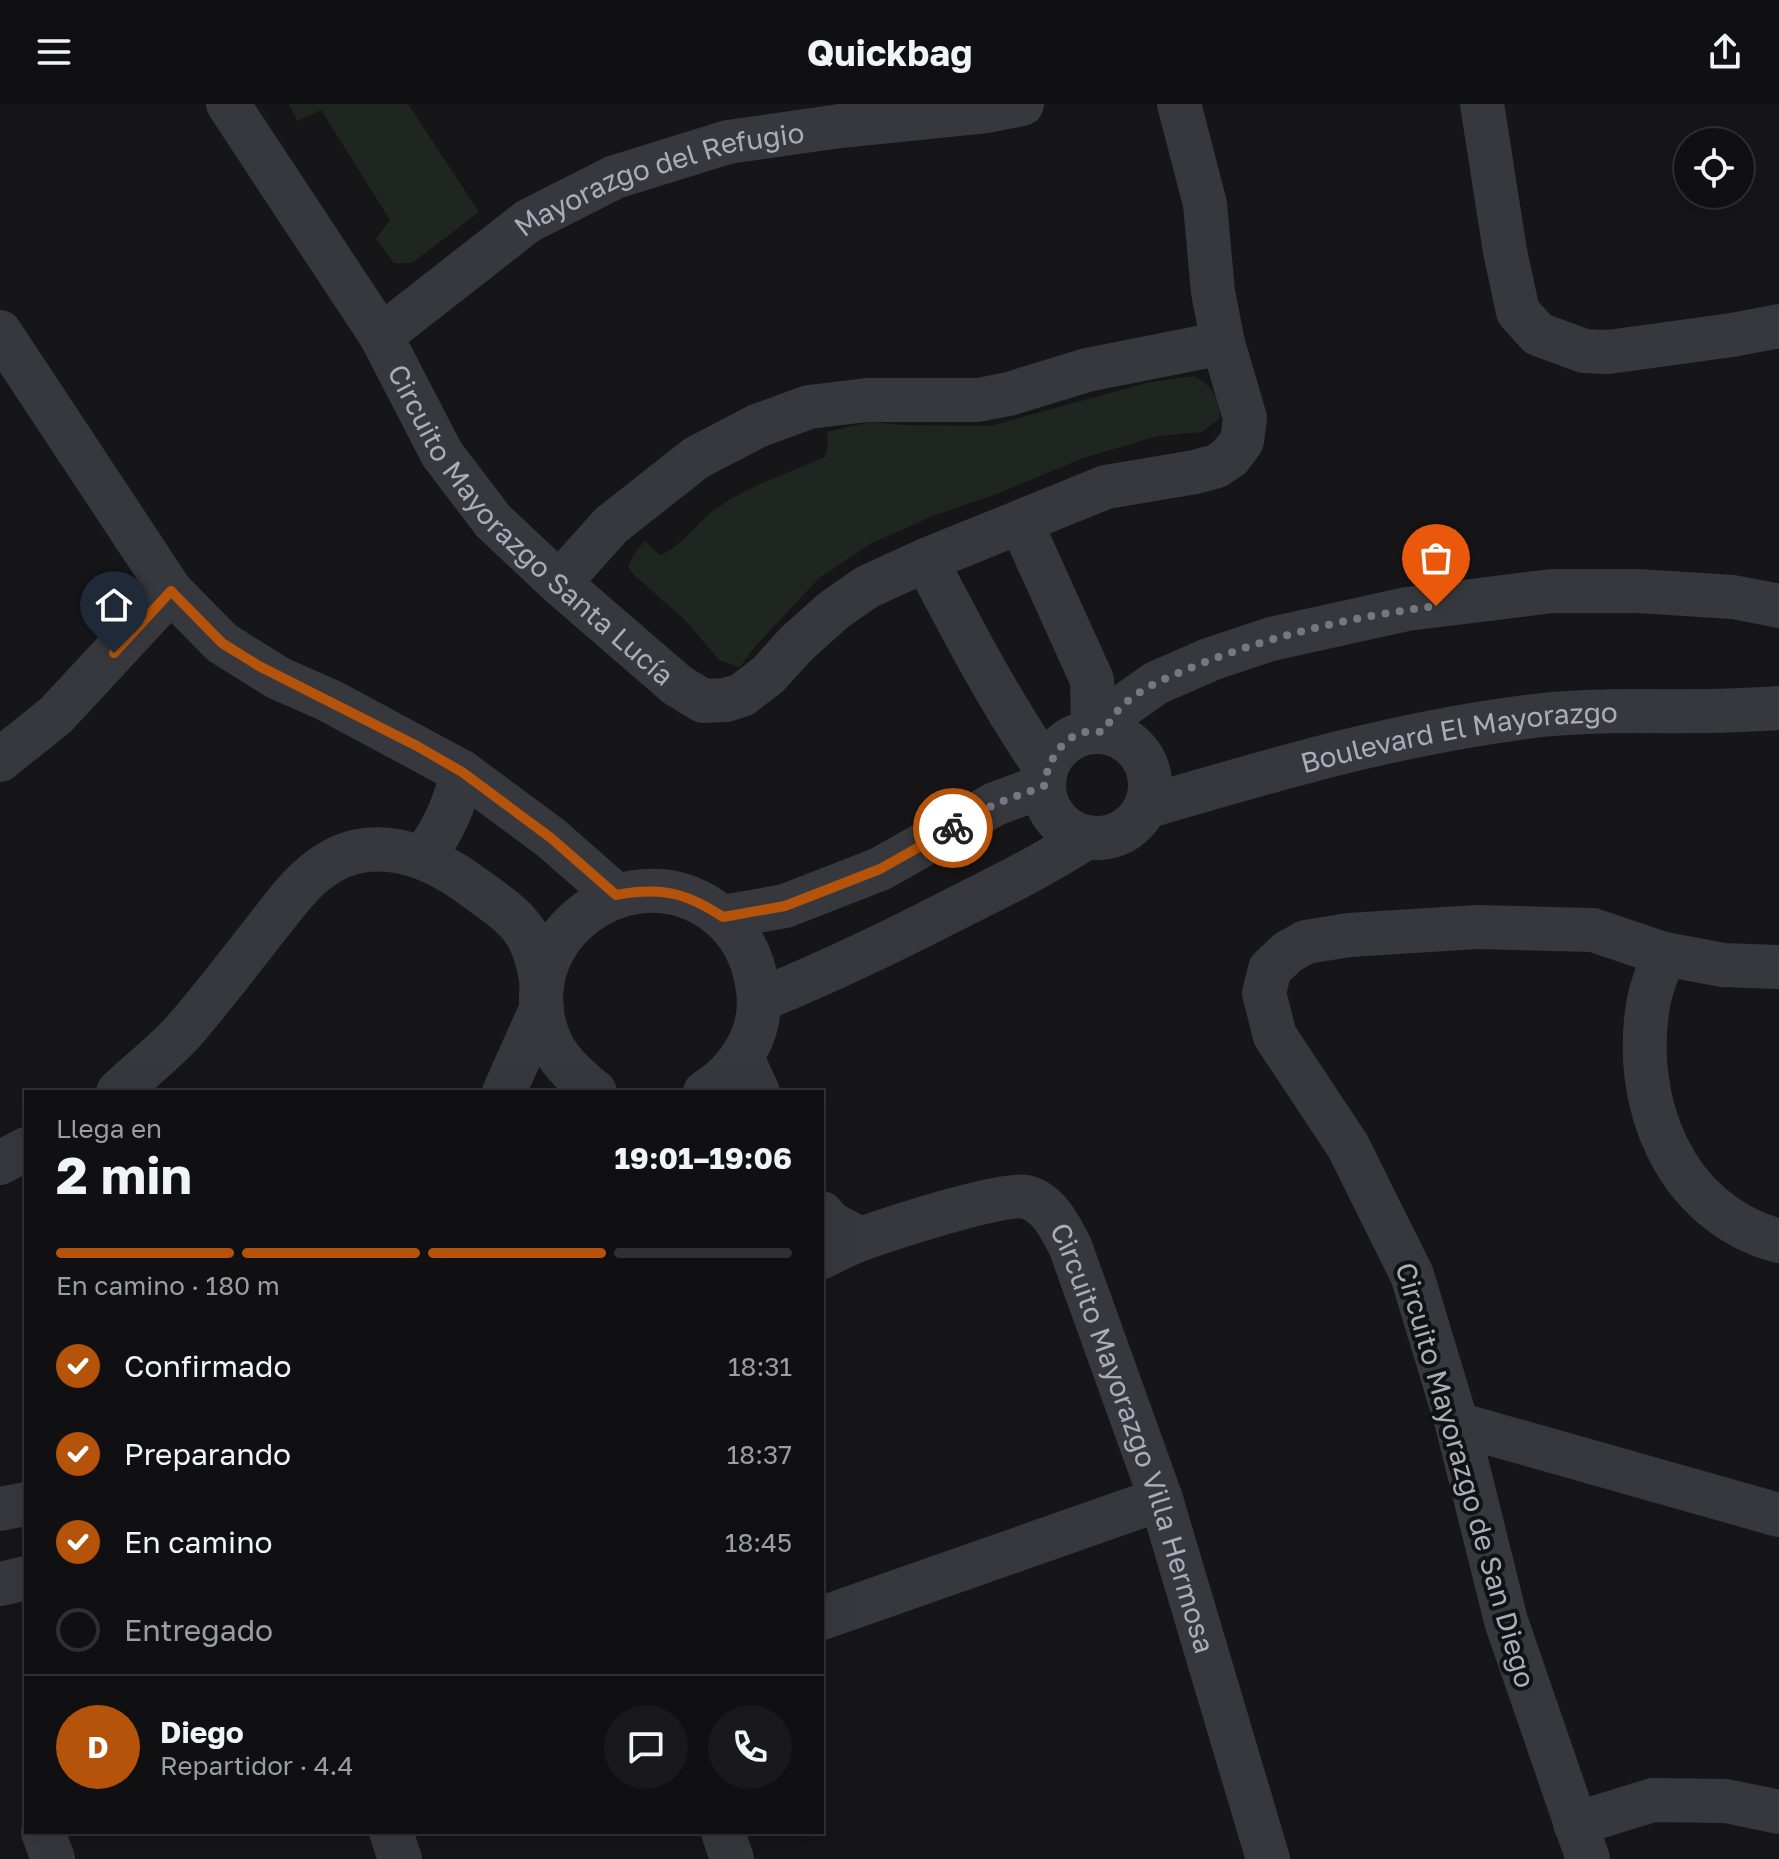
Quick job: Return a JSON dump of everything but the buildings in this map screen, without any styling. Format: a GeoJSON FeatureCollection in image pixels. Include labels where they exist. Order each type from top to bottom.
{"type":"FeatureCollection","features":[{"type":"Feature","properties":{"kind":"street","name":"Mayorazgo del Refugio"},"geometry":{"type":"LineString","coordinates":[[381,336],[528,221],[615,177],[728,142],[840,126],[987,111],[1022,104]]}},
{"type":"Feature","properties":{"kind":"street","name":"Circuito Mayorazgo Santa Lucía"},"geometry":{"type":"LineString","coordinates":[[230,105],[381,336],[442,454],[493,521],[559,583],[690,695],[703,701],[726,700],[742,695],[768,675],[797,643],[834,610],[867,587],[1106,487],[1195,472],[1217,466],[1230,457],[1242,441],[1245,418],[1223,343],[1213,292],[1205,204],[1179,104]]}},
{"type":"Feature","properties":{"kind":"street"},"geometry":{"type":"LineString","coordinates":[[1482,104],[1505,251],[1518,312],[1538,334],[1584,351],[1608,352],[1779,326]]}},
{"type":"Feature","properties":{"kind":"street"},"geometry":{"type":"LineString","coordinates":[[0,332],[171,591],[222,643],[278,678],[342,707],[462,772],[551,838],[616,895]]}},
{"type":"Feature","properties":{"kind":"street"},"geometry":{"type":"LineString","coordinates":[[559,583],[611,525],[696,458],[757,426],[796,411],[867,400],[978,400],[1009,394],[1087,370],[1223,343]]}},
{"type":"Feature","properties":{"kind":"street"},"geometry":{"type":"LineString","coordinates":[[1021,523],[1092,680],[1097,732]]}},
{"type":"Feature","properties":{"kind":"street"},"geometry":{"type":"LineString","coordinates":[[926,560],[1045,777]]}},
{"type":"Feature","properties":{"kind":"street"},"geometry":{"type":"LineString","coordinates":[[0,760],[56,715],[171,591]]}},
{"type":"Feature","properties":{"kind":"street"},"geometry":{"type":"LineString","coordinates":[[1097,732],[1126,742],[1143,759],[1150,783],[1146,807],[1136,822],[1122,832],[1104,838],[1087,837],[1070,831],[1056,819],[1047,804],[1045,777],[1054,752],[1067,741],[1097,732],[1122,707],[1156,683],[1211,659],[1271,639],[1407,609],[1552,591],[1637,591],[1733,597],[1779,606]]}},
{"type":"Feature","properties":{"kind":"street","name":"Boulevard El Mayorazgo"},"geometry":{"type":"LineString","coordinates":[[1146,807],[1343,750],[1442,730],[1544,715],[1644,709],[1779,708]]}},
{"type":"Feature","properties":{"kind":"street"},"geometry":{"type":"LineString","coordinates":[[424,856],[449,818],[462,772]]}},
{"type":"Feature","properties":{"kind":"street"},"geometry":{"type":"LineString","coordinates":[[723,917],[785,906],[880,869],[1045,777]]}},
{"type":"Feature","properties":{"kind":"street"},"geometry":{"type":"LineString","coordinates":[[760,1000],[915,930],[1044,865],[1087,837]]}},
{"type":"Feature","properties":{"kind":"street"},"geometry":{"type":"LineString","coordinates":[[120,1090],[187,1028],[295,893],[320,869],[341,856],[383,849],[424,856],[460,877],[517,921],[530,936],[551,1042],[570,1071],[593,1090]]}},
{"type":"Feature","properties":{"kind":"street"},"geometry":{"type":"LineString","coordinates":[[505,1090],[542,996],[555,946],[581,915],[616,895],[644,890],[672,892],[699,902],[723,917],[742,941],[756,970],[760,1000],[750,1075],[722,1082],[708,1090]]}},
{"type":"Feature","properties":{"kind":"street","name":"Circuito Mayorazgo de San Diego"},"geometry":{"type":"LineString","coordinates":[[1582,1842],[1506,1621],[1457,1424],[1412,1275],[1348,1146],[1275,1036],[1264,993],[1270,969],[1288,952],[1306,942],[1349,935],[1477,927],[1593,930],[1664,954],[1723,965],[1779,967]]}},
{"type":"Feature","properties":{"kind":"street"},"geometry":{"type":"LineString","coordinates":[[1664,954],[1649,1000],[1645,1060],[1653,1112],[1669,1155],[1697,1193],[1734,1223],[1779,1241]]}},
{"type":"Feature","properties":{"kind":"street"},"geometry":{"type":"LineString","coordinates":[[0,1163],[24,1150]]}},
{"type":"Feature","properties":{"kind":"street","name":"Circuito Mayorazgo Villa Hermosa"},"geometry":{"type":"LineString","coordinates":[[824,1216],[841,1248],[1010,1195],[1025,1197],[1045,1207],[1070,1246],[1161,1499],[1268,1859]]}},
{"type":"Feature","properties":{"kind":"street"},"geometry":{"type":"LineString","coordinates":[[1457,1424],[1779,1515]]}},
{"type":"Feature","properties":{"kind":"street"},"geometry":{"type":"LineString","coordinates":[[824,1617],[1161,1499]]}},
{"type":"Feature","properties":{"kind":"street"},"geometry":{"type":"LineString","coordinates":[[0,1509],[24,1504]]}},
{"type":"Feature","properties":{"kind":"street"},"geometry":{"type":"LineString","coordinates":[[0,1584],[24,1578]]}},
{"type":"Feature","properties":{"kind":"street"},"geometry":{"type":"LineString","coordinates":[[1582,1842],[1653,1800],[1726,1801],[1779,1812]]}},
{"type":"Feature","properties":{"kind":"street"},"geometry":{"type":"LineString","coordinates":[[44,1834],[53,1859]]}},
{"type":"Feature","properties":{"kind":"street"},"geometry":{"type":"LineString","coordinates":[[392,1834],[400,1859]]}},
{"type":"Feature","properties":{"kind":"street"},"geometry":{"type":"LineString","coordinates":[[724,1834],[732,1859]]}},
{"type":"Feature","properties":{"kind":"shaded area"},"geometry":{"type":"Polygon","coordinates":[[[289,104],[408,104],[479,212],[412,263],[394,263],[376,239],[390,220],[321,110],[297,121],[289,104]]]}},
{"type":"Feature","properties":{"kind":"shaded area"},"geometry":{"type":"Polygon","coordinates":[[[1195,376],[1206,384],[1216,398],[1220,418],[1202,432],[1158,436],[1083,458],[870,544],[819,578],[740,667],[719,660],[684,619],[628,567],[645,541],[660,555],[676,546],[729,500],[825,457],[827,432],[870,422],[990,426],[1150,382],[1195,376]]]}},
{"type":"Feature","properties":{"kind":"way so far"},"geometry":{"type":"LineString","coordinates":[[953,828],[995,804],[1044,786],[1046,769],[1054,752],[1077,736],[1093,731],[1102,732],[1122,707],[1156,683],[1211,659],[1271,639],[1331,624],[1436,606]]}},
{"type":"Feature","properties":{"kind":"route"},"geometry":{"type":"LineString","coordinates":[[114,653],[171,591],[222,643],[278,678],[330,701],[462,772],[551,838],[616,895],[644,890],[672,892],[699,902],[723,917],[785,906],[880,869],[953,828]]}}]}
